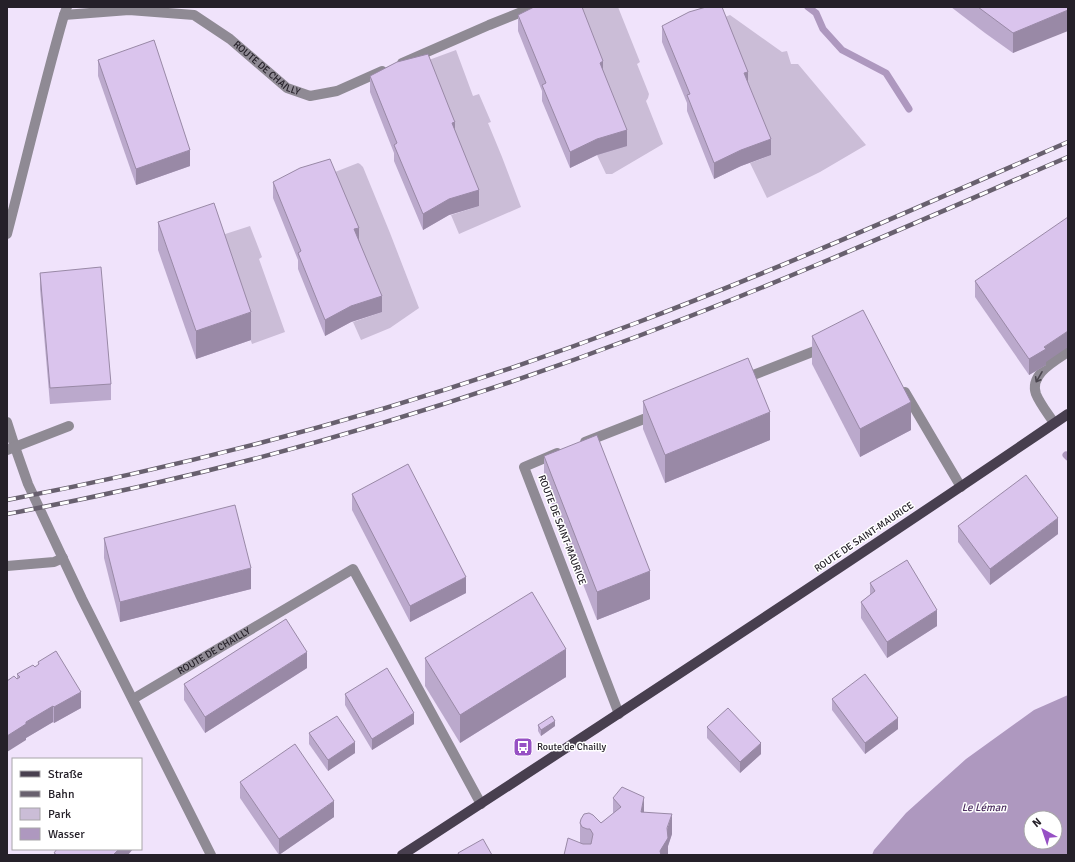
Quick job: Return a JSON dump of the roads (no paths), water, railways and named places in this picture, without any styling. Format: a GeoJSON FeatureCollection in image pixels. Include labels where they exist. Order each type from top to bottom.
{"type":"FeatureCollection","features":[{"type":"Feature","properties":{"kind":"main road","name":"ROUTE DE SAINT-MAURICE"},"geometry":{"type":"LineString","coordinates":[[402,855],[619,714],[961,487],[1068,414]]}},
{"type":"Feature","properties":{"kind":"street","name":"ROUTE DE CHAILLY"},"geometry":{"type":"LineString","coordinates":[[7,234],[40,103],[66,11],[129,10],[194,15],[230,39],[287,88],[310,96],[337,91],[534,7]]}},
{"type":"Feature","properties":{"kind":"street"},"geometry":{"type":"LineString","coordinates":[[735,382],[831,344]]}},
{"type":"Feature","properties":{"kind":"street"},"geometry":{"type":"LineString","coordinates":[[1054,424],[1037,396],[1035,387],[1036,382],[1043,371],[1068,352]]}},
{"type":"Feature","properties":{"kind":"street"},"geometry":{"type":"LineString","coordinates":[[900,384],[961,487]]}},
{"type":"Feature","properties":{"kind":"street","name":"ROUTE DE SAINT-MAURICE"},"geometry":{"type":"LineString","coordinates":[[619,714],[524,467],[661,412]]}},
{"type":"Feature","properties":{"kind":"street"},"geometry":{"type":"LineString","coordinates":[[7,422],[11,449],[62,558],[211,855]]}},
{"type":"Feature","properties":{"kind":"street"},"geometry":{"type":"LineString","coordinates":[[11,449],[69,426]]}},
{"type":"Feature","properties":{"kind":"street"},"geometry":{"type":"LineString","coordinates":[[7,566],[54,562],[62,558]]}},
{"type":"Feature","properties":{"kind":"street","name":"ROUTE DE CHAILLY"},"geometry":{"type":"LineString","coordinates":[[133,699],[353,569],[482,804]]}},
{"type":"Feature","properties":{"kind":"water","name":"Le Léman"},"geometry":{"type":"Polygon","coordinates":[[[1068,695],[1068,855],[872,855],[874,850],[906,813],[966,759],[1034,710],[1068,695]]]}},
{"type":"Feature","properties":{"kind":"waterway"},"geometry":{"type":"LineString","coordinates":[[808,7],[816,13],[823,29],[842,50],[886,73],[909,109]]}},
{"type":"Feature","properties":{"kind":"railway"},"geometry":{"type":"LineString","coordinates":[[7,500],[87,484],[246,447],[482,378],[691,302],[853,235],[1068,142]]}},
{"type":"Feature","properties":{"kind":"railway"},"geometry":{"type":"LineString","coordinates":[[7,514],[88,498],[248,460],[328,439],[486,390],[641,335],[748,293],[855,249],[1068,157]]}},
{"type":"Feature","properties":{"kind":"place","name":"Route de Chailly"},"geometry":{"type":"Point","coordinates":[523,747]}}]}
